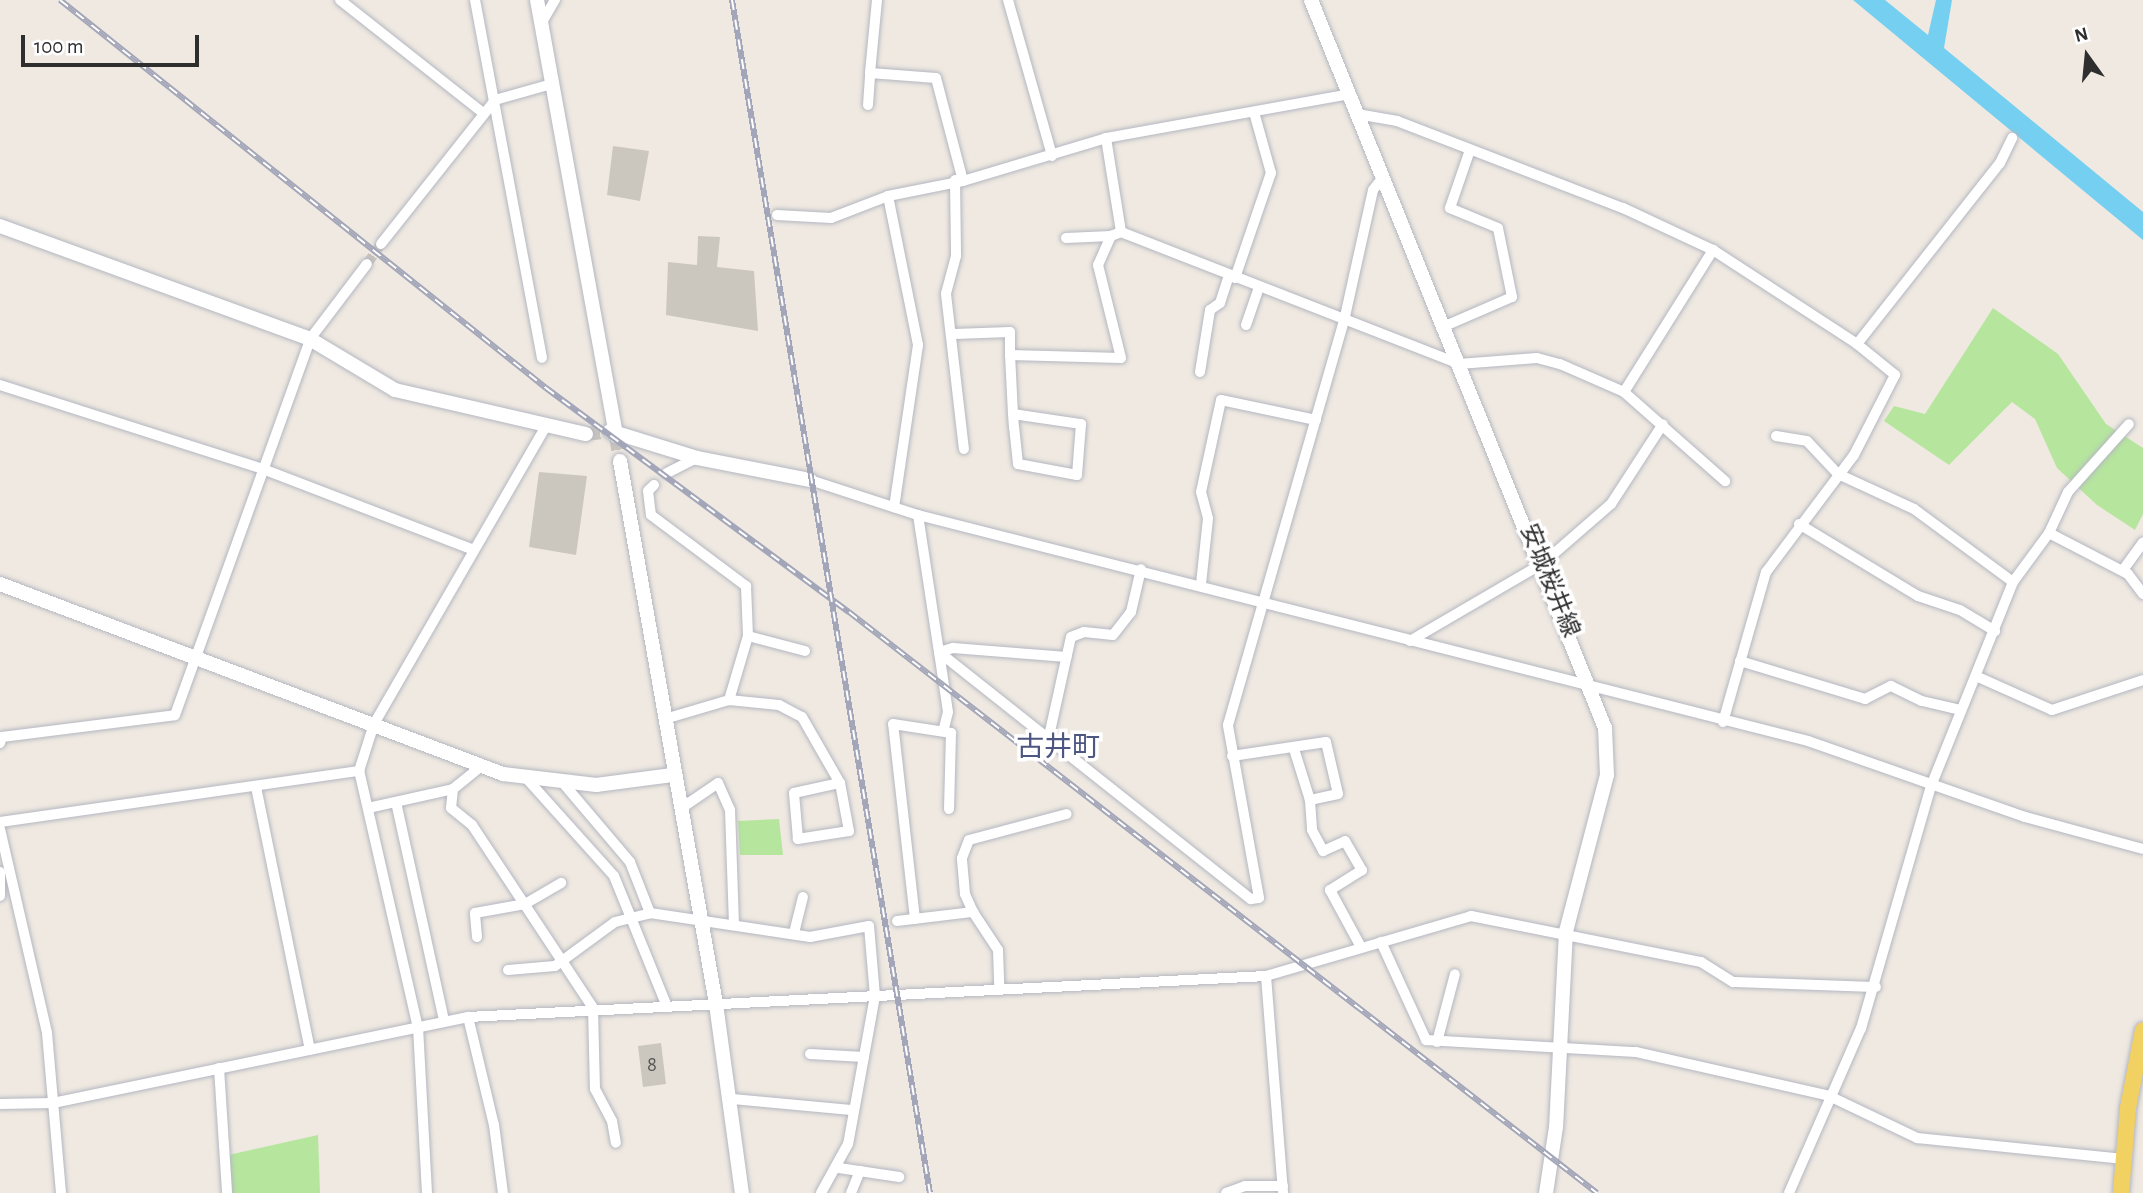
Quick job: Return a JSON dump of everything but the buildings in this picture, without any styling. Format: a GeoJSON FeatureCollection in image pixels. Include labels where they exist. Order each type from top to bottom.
{"type":"FeatureCollection","features":[{"type":"Feature","properties":{"kind":"main road"},"geometry":{"type":"LineString","coordinates":[[2121,1193],[2143,1030]]}},
{"type":"Feature","properties":{"kind":"street"},"geometry":{"type":"LineString","coordinates":[[340,0],[483,113]]}},
{"type":"Feature","properties":{"kind":"street"},"geometry":{"type":"LineString","coordinates":[[475,0],[542,358]]}},
{"type":"Feature","properties":{"kind":"street"},"geometry":{"type":"LineString","coordinates":[[537,0],[613,433],[697,458],[810,480],[918,515],[1200,584],[1592,690],[1808,741],[1931,786],[2143,849]]}},
{"type":"Feature","properties":{"kind":"street"},"geometry":{"type":"LineString","coordinates":[[541,24],[555,0]]}},
{"type":"Feature","properties":{"kind":"street"},"geometry":{"type":"LineString","coordinates":[[868,105],[877,0]]}},
{"type":"Feature","properties":{"kind":"street"},"geometry":{"type":"LineString","coordinates":[[1008,0],[1052,156]]}},
{"type":"Feature","properties":{"kind":"street","name":"安城桜井線"},"geometry":{"type":"LineString","coordinates":[[1311,0],[1542,564],[1605,728],[1607,775],[1566,931],[1560,1044],[1546,1193]]}},
{"type":"Feature","properties":{"kind":"street"},"geometry":{"type":"LineString","coordinates":[[870,73],[936,78],[959,180],[956,256],[946,294],[954,334],[964,449]]}},
{"type":"Feature","properties":{"kind":"street"},"geometry":{"type":"LineString","coordinates":[[381,244],[495,100],[552,84]]}},
{"type":"Feature","properties":{"kind":"street"},"geometry":{"type":"LineString","coordinates":[[777,215],[831,218],[888,196],[1052,156],[1106,138],[1350,94]]}},
{"type":"Feature","properties":{"kind":"street"},"geometry":{"type":"LineString","coordinates":[[1200,372],[1210,310],[1220,303],[1232,277],[1272,173],[1254,112]]}},
{"type":"Feature","properties":{"kind":"street"},"geometry":{"type":"LineString","coordinates":[[1357,114],[1374,113],[1623,208],[1713,250],[1857,344],[1895,375],[1876,419],[1766,572],[1723,722]]}},
{"type":"Feature","properties":{"kind":"street"},"geometry":{"type":"LineString","coordinates":[[1010,355],[1121,358],[1098,265],[1116,234],[1106,138]]}},
{"type":"Feature","properties":{"kind":"street"},"geometry":{"type":"LineString","coordinates":[[1857,344],[2000,163],[2012,138]]}},
{"type":"Feature","properties":{"kind":"street"},"geometry":{"type":"LineString","coordinates":[[1445,326],[1512,297],[1498,228],[1450,208],[1471,150]]}},
{"type":"Feature","properties":{"kind":"street"},"geometry":{"type":"LineString","coordinates":[[939,652],[1256,900],[1261,894],[1228,725],[1344,321],[1373,190],[1383,177]]}},
{"type":"Feature","properties":{"kind":"street"},"geometry":{"type":"LineString","coordinates":[[888,196],[918,345],[894,507]]}},
{"type":"Feature","properties":{"kind":"street"},"geometry":{"type":"LineString","coordinates":[[0,226],[310,339],[396,390],[586,434]]}},
{"type":"Feature","properties":{"kind":"street"},"geometry":{"type":"LineString","coordinates":[[1066,238],[1116,234],[1460,364],[1536,358],[1624,392],[1726,481]]}},
{"type":"Feature","properties":{"kind":"street"},"geometry":{"type":"LineString","coordinates":[[1624,392],[1713,250]]}},
{"type":"Feature","properties":{"kind":"street"},"geometry":{"type":"LineString","coordinates":[[0,743],[2,737],[171,720],[197,658],[310,339],[367,264]]}},
{"type":"Feature","properties":{"kind":"street"},"geometry":{"type":"LineString","coordinates":[[1246,325],[1259,288]]}},
{"type":"Feature","properties":{"kind":"street"},"geometry":{"type":"LineString","coordinates":[[954,334],[1010,332],[1013,414],[1018,464],[1077,475],[1081,424],[1013,414]]}},
{"type":"Feature","properties":{"kind":"street"},"geometry":{"type":"LineString","coordinates":[[0,385],[262,469],[471,549]]}},
{"type":"Feature","properties":{"kind":"street"},"geometry":{"type":"LineString","coordinates":[[1200,584],[1208,518],[1201,492],[1221,400],[1315,420]]}},
{"type":"Feature","properties":{"kind":"street"},"geometry":{"type":"LineString","coordinates":[[1410,641],[1542,564],[1611,503],[1663,424]]}},
{"type":"Feature","properties":{"kind":"street"},"geometry":{"type":"LineString","coordinates":[[1789,1193],[1876,987],[1931,786],[1960,710],[1978,677],[2013,582],[2049,533],[2068,492],[2129,424]]}},
{"type":"Feature","properties":{"kind":"street"},"geometry":{"type":"LineString","coordinates":[[427,1193],[418,1028],[359,771],[374,724],[471,549],[546,426]]}},
{"type":"Feature","properties":{"kind":"street"},"geometry":{"type":"LineString","coordinates":[[1776,436],[1807,441],[1838,474],[1914,509],[2013,582]]}},
{"type":"Feature","properties":{"kind":"street"},"geometry":{"type":"LineString","coordinates":[[667,473],[697,458]]}},
{"type":"Feature","properties":{"kind":"street"},"geometry":{"type":"LineString","coordinates":[[620,461],[672,775],[732,1099],[742,1193]]}},
{"type":"Feature","properties":{"kind":"street"},"geometry":{"type":"LineString","coordinates":[[654,485],[649,491],[651,515],[746,586],[748,636],[729,700]]}},
{"type":"Feature","properties":{"kind":"street"},"geometry":{"type":"LineString","coordinates":[[918,515],[948,712],[944,728]]}},
{"type":"Feature","properties":{"kind":"street"},"geometry":{"type":"LineString","coordinates":[[1799,524],[1918,596],[1960,610],[1996,631]]}},
{"type":"Feature","properties":{"kind":"street"},"geometry":{"type":"LineString","coordinates":[[2049,533],[2123,570],[2143,594]]}},
{"type":"Feature","properties":{"kind":"street"},"geometry":{"type":"LineString","coordinates":[[2123,570],[2143,542]]}},
{"type":"Feature","properties":{"kind":"street"},"geometry":{"type":"LineString","coordinates":[[1049,736],[1071,637],[1084,632],[1114,635],[1131,612],[1141,569]]}},
{"type":"Feature","properties":{"kind":"street"},"geometry":{"type":"LineString","coordinates":[[0,584],[481,766],[527,779],[596,785],[672,775]]}},
{"type":"Feature","properties":{"kind":"street"},"geometry":{"type":"LineString","coordinates":[[748,636],[805,651]]}},
{"type":"Feature","properties":{"kind":"street"},"geometry":{"type":"LineString","coordinates":[[939,652],[953,648],[1067,657]]}},
{"type":"Feature","properties":{"kind":"street"},"geometry":{"type":"LineString","coordinates":[[1740,661],[1866,699],[1891,686],[1922,701],[1960,710]]}},
{"type":"Feature","properties":{"kind":"street"},"geometry":{"type":"LineString","coordinates":[[1978,677],[2052,710],[2143,680]]}},
{"type":"Feature","properties":{"kind":"street"},"geometry":{"type":"LineString","coordinates":[[664,719],[729,700],[779,705],[802,717],[840,783],[849,831],[798,839],[794,793],[840,783]]}},
{"type":"Feature","properties":{"kind":"street"},"geometry":{"type":"LineString","coordinates":[[915,919],[893,724],[944,728],[951,733],[948,809]]}},
{"type":"Feature","properties":{"kind":"street"},"geometry":{"type":"LineString","coordinates":[[1232,756],[1294,749],[1326,742],[1338,794],[1310,800]]}},
{"type":"Feature","properties":{"kind":"street"},"geometry":{"type":"LineString","coordinates":[[1294,749],[1310,800],[1312,830],[1323,851],[1345,841],[1362,870],[1330,890],[1361,947]]}},
{"type":"Feature","properties":{"kind":"street"},"geometry":{"type":"LineString","coordinates":[[368,808],[453,789],[481,766]]}},
{"type":"Feature","properties":{"kind":"street"},"geometry":{"type":"LineString","coordinates":[[0,822],[359,771]]}},
{"type":"Feature","properties":{"kind":"street"},"geometry":{"type":"LineString","coordinates":[[527,779],[614,876],[666,1004]]}},
{"type":"Feature","properties":{"kind":"street"},"geometry":{"type":"LineString","coordinates":[[563,783],[630,862],[650,913]]}},
{"type":"Feature","properties":{"kind":"street"},"geometry":{"type":"LineString","coordinates":[[680,809],[718,783],[730,810],[734,922]]}},
{"type":"Feature","properties":{"kind":"street"},"geometry":{"type":"LineString","coordinates":[[256,787],[310,1049]]}},
{"type":"Feature","properties":{"kind":"street"},"geometry":{"type":"LineString","coordinates":[[453,789],[450,808],[472,825],[593,1008],[595,1089],[612,1121],[616,1143]]}},
{"type":"Feature","properties":{"kind":"street"},"geometry":{"type":"LineString","coordinates":[[396,802],[444,1020]]}},
{"type":"Feature","properties":{"kind":"street"},"geometry":{"type":"LineString","coordinates":[[999,988],[998,950],[973,912],[965,894],[962,858],[969,840],[1067,814]]}},
{"type":"Feature","properties":{"kind":"street"},"geometry":{"type":"LineString","coordinates":[[0,829],[47,1033],[61,1193]]}},
{"type":"Feature","properties":{"kind":"street"},"geometry":{"type":"LineString","coordinates":[[0,872],[0,896]]}},
{"type":"Feature","properties":{"kind":"street"},"geometry":{"type":"LineString","coordinates":[[477,937],[475,912],[525,904],[561,883]]}},
{"type":"Feature","properties":{"kind":"street"},"geometry":{"type":"LineString","coordinates":[[794,933],[803,897]]}},
{"type":"Feature","properties":{"kind":"street"},"geometry":{"type":"LineString","coordinates":[[897,921],[973,912]]}},
{"type":"Feature","properties":{"kind":"street"},"geometry":{"type":"LineString","coordinates":[[508,970],[564,961],[615,922],[650,913],[734,922],[810,937],[869,926],[875,996],[839,1168],[821,1193]]}},
{"type":"Feature","properties":{"kind":"street"},"geometry":{"type":"LineString","coordinates":[[0,1104],[53,1102],[468,1017],[666,1004],[716,1004],[1266,976],[1471,916],[1566,931],[1701,962],[1733,982],[1876,987]]}},
{"type":"Feature","properties":{"kind":"street"},"geometry":{"type":"LineString","coordinates":[[1381,942],[1426,1041],[1560,1044],[1636,1052],[1829,1096],[1917,1138],[2124,1159]]}},
{"type":"Feature","properties":{"kind":"street"},"geometry":{"type":"LineString","coordinates":[[1437,1042],[1455,974]]}},
{"type":"Feature","properties":{"kind":"street"},"geometry":{"type":"LineString","coordinates":[[1226,1193],[1245,1186],[1283,1189],[1266,976]]}},
{"type":"Feature","properties":{"kind":"street"},"geometry":{"type":"LineString","coordinates":[[468,1017],[494,1125],[503,1193]]}},
{"type":"Feature","properties":{"kind":"street"},"geometry":{"type":"LineString","coordinates":[[810,1054],[864,1057]]}},
{"type":"Feature","properties":{"kind":"street"},"geometry":{"type":"LineString","coordinates":[[219,1068],[227,1193]]}},
{"type":"Feature","properties":{"kind":"street"},"geometry":{"type":"LineString","coordinates":[[732,1099],[851,1110]]}},
{"type":"Feature","properties":{"kind":"street"},"geometry":{"type":"LineString","coordinates":[[839,1168],[899,1177]]}},
{"type":"Feature","properties":{"kind":"street"},"geometry":{"type":"LineString","coordinates":[[851,1193],[860,1171]]}},
{"type":"Feature","properties":{"kind":"green space"},"geometry":{"type":"Polygon","coordinates":[[[1993,308],[2058,354],[2106,424],[2143,448],[2143,514],[2135,530],[2097,505],[2057,468],[2035,419],[2012,402],[1949,465],[1884,421],[1894,406],[1925,414],[1993,308]]]}},
{"type":"Feature","properties":{"kind":"green space"},"geometry":{"type":"Polygon","coordinates":[[[779,819],[783,855],[740,855],[738,821],[779,819]]]}},
{"type":"Feature","properties":{"kind":"green space"},"geometry":{"type":"Polygon","coordinates":[[[318,1135],[320,1193],[227,1193],[224,1156],[318,1135]]]}},
{"type":"Feature","properties":{"kind":"water"},"geometry":{"type":"Polygon","coordinates":[[[1853,0],[1885,0],[1928,35],[1936,0],[1952,0],[1944,48],[2143,212],[2143,240],[1853,0]]]}},
{"type":"Feature","properties":{"kind":"tunnel"},"geometry":{"type":"LineString","coordinates":[[367,264],[381,244]]}},
{"type":"Feature","properties":{"kind":"tunnel"},"geometry":{"type":"LineString","coordinates":[[586,434],[610,431]]}},
{"type":"Feature","properties":{"kind":"tunnel"},"geometry":{"type":"LineString","coordinates":[[616,436],[620,461]]}},
{"type":"Feature","properties":{"kind":"railway"},"geometry":{"type":"LineString","coordinates":[[60,0],[546,388],[849,612],[1597,1193]]}},
{"type":"Feature","properties":{"kind":"railway"},"geometry":{"type":"LineString","coordinates":[[732,0],[930,1193]]}},
{"type":"Feature","properties":{"kind":"district","name":"古井町"},"geometry":{"type":"Point","coordinates":[1058,748]}}]}
